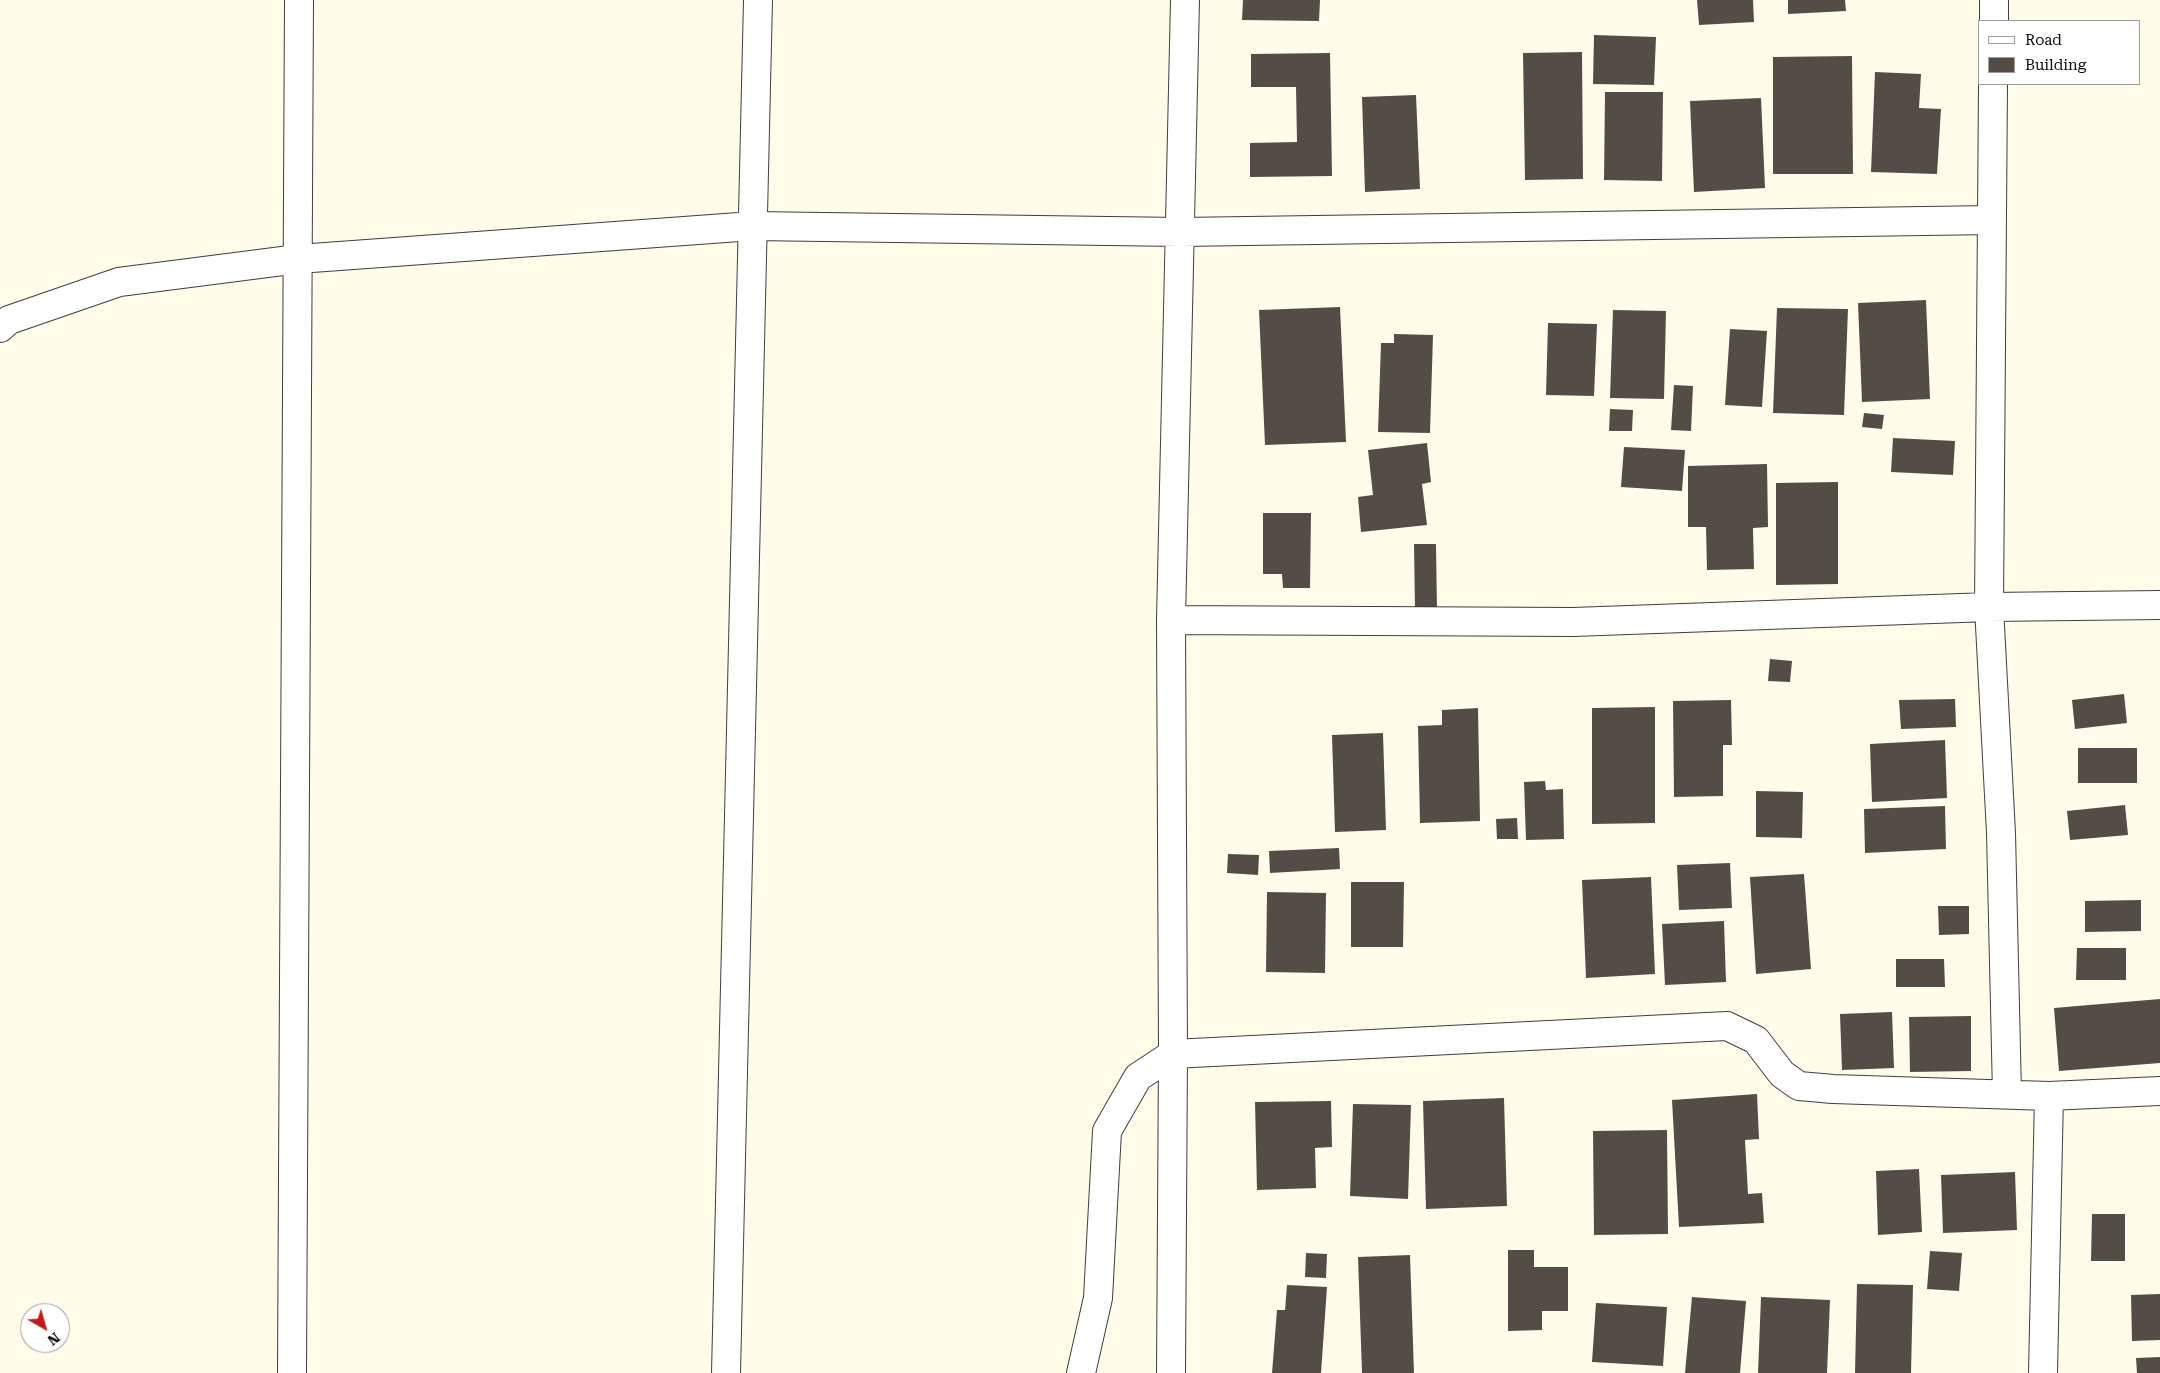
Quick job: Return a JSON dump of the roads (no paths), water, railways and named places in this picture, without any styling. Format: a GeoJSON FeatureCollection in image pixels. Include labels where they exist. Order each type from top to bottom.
{"type":"FeatureCollection","features":[{"type":"Feature","properties":{"kind":"street"},"geometry":{"type":"LineString","coordinates":[[292,1373],[299,0]]}},
{"type":"Feature","properties":{"kind":"street"},"geometry":{"type":"LineString","coordinates":[[726,1373],[758,0]]}},
{"type":"Feature","properties":{"kind":"street"},"geometry":{"type":"LineString","coordinates":[[1171,1373],[1173,1054],[1171,620],[1185,0]]}},
{"type":"Feature","properties":{"kind":"street"},"geometry":{"type":"LineString","coordinates":[[1994,0],[1994,20]]}},
{"type":"Feature","properties":{"kind":"street"},"geometry":{"type":"LineString","coordinates":[[1993,85],[1989,607],[2001,833],[2007,1094]]}},
{"type":"Feature","properties":{"kind":"street"},"geometry":{"type":"LineString","coordinates":[[0,328],[9,320],[118,282],[298,259],[753,226],[1180,232],[1992,220]]}},
{"type":"Feature","properties":{"kind":"street"},"geometry":{"type":"LineString","coordinates":[[1171,620],[1573,622],[1989,607],[2160,605]]}},
{"type":"Feature","properties":{"kind":"street"},"geometry":{"type":"LineString","coordinates":[[1081,1373],[1098,1298],[1106,1131],[1138,1077],[1173,1054],[1727,1026],[1756,1040],[1782,1074],[1799,1086],[1833,1089],[2049,1096],[2160,1091]]}},
{"type":"Feature","properties":{"kind":"street"},"geometry":{"type":"LineString","coordinates":[[2043,1373],[2049,1096]]}}]}
